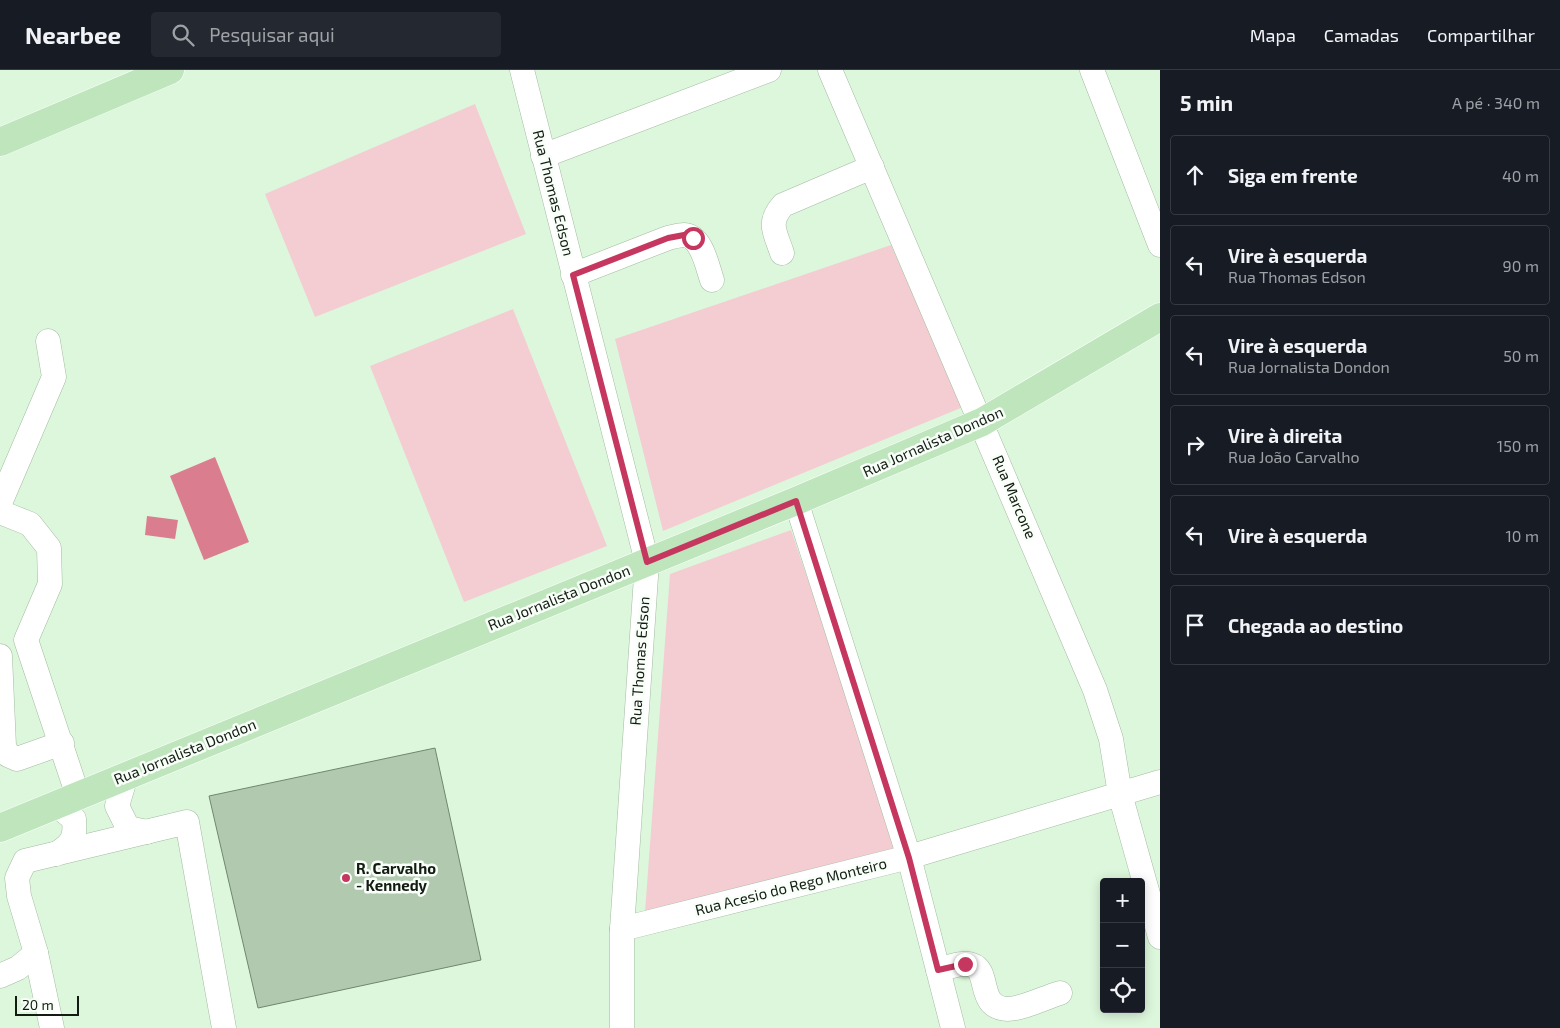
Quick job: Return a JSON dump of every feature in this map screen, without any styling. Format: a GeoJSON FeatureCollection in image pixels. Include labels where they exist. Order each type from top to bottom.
{"type":"FeatureCollection","features":[{"type":"Feature","properties":{"kind":"main road"},"geometry":{"type":"LineString","coordinates":[[0,142],[170,70]]}},
{"type":"Feature","properties":{"kind":"main road","name":"Rua Jornalista Dondon"},"geometry":{"type":"LineString","coordinates":[[0,828],[796,501],[982,422],[1160,317]]}},
{"type":"Feature","properties":{"kind":"street","name":"Rua Thomas Edson"},"geometry":{"type":"LineString","coordinates":[[522,70],[647,562],[622,929],[622,1028]]}},
{"type":"Feature","properties":{"kind":"street"},"geometry":{"type":"LineString","coordinates":[[543,156],[769,70]]}},
{"type":"Feature","properties":{"kind":"street","name":"Rua Marcone"},"geometry":{"type":"LineString","coordinates":[[830,70],[866,170],[982,422],[1095,690],[1111,739],[1120,794],[1160,937]]}},
{"type":"Feature","properties":{"kind":"street"},"geometry":{"type":"LineString","coordinates":[[1092,70],[1160,245]]}},
{"type":"Feature","properties":{"kind":"street"},"geometry":{"type":"LineString","coordinates":[[782,253],[773,226],[774,215],[783,205],[866,170]]}},
{"type":"Feature","properties":{"kind":"street"},"geometry":{"type":"LineString","coordinates":[[573,275],[668,238],[684,235],[693,238],[699,244],[712,280]]}},
{"type":"Feature","properties":{"kind":"street"},"geometry":{"type":"LineString","coordinates":[[0,503],[54,377],[48,340]]}},
{"type":"Feature","properties":{"kind":"street"},"geometry":{"type":"LineString","coordinates":[[796,501],[909,858],[953,1028]]}},
{"type":"Feature","properties":{"kind":"street"},"geometry":{"type":"LineString","coordinates":[[0,512],[30,524],[49,548],[50,584],[26,640],[62,743],[67,800],[74,819],[76,835],[70,845],[56,854]]}},
{"type":"Feature","properties":{"kind":"street"},"geometry":{"type":"LineString","coordinates":[[0,645],[26,640]]}},
{"type":"Feature","properties":{"kind":"street"},"geometry":{"type":"LineString","coordinates":[[0,656],[4,746],[8,755],[16,759],[62,743]]}},
{"type":"Feature","properties":{"kind":"street"},"geometry":{"type":"LineString","coordinates":[[126,776],[118,797],[117,806],[120,814],[128,828],[147,832]]}},
{"type":"Feature","properties":{"kind":"street","name":"Rua Acesio do Rego Monteiro"},"geometry":{"type":"LineString","coordinates":[[622,929],[909,858],[1160,782]]}},
{"type":"Feature","properties":{"kind":"street"},"geometry":{"type":"LineString","coordinates":[[52,1028],[36,953],[19,896],[17,878],[25,862],[187,822],[224,1028]]}},
{"type":"Feature","properties":{"kind":"street"},"geometry":{"type":"LineString","coordinates":[[0,976],[18,968],[36,953]]}},
{"type":"Feature","properties":{"kind":"street"},"geometry":{"type":"LineString","coordinates":[[938,970],[965,964],[973,965],[979,970],[988,999],[999,1008],[1011,1009],[1060,993]]}},
{"type":"Feature","properties":{"kind":"street"},"geometry":{"type":"LineString","coordinates":[[202,1028],[217,1028]]}},
{"type":"Feature","properties":{"kind":"shaded area"},"geometry":{"type":"Polygon","coordinates":[[[475,104],[526,234],[315,317],[265,194],[475,104]]]}},
{"type":"Feature","properties":{"kind":"shaded area"},"geometry":{"type":"Polygon","coordinates":[[[891,245],[963,407],[663,531],[615,339],[891,245]]]}},
{"type":"Feature","properties":{"kind":"shaded area"},"geometry":{"type":"Polygon","coordinates":[[[513,309],[607,546],[464,602],[370,366],[513,309]]]}},
{"type":"Feature","properties":{"kind":"shaded area"},"geometry":{"type":"Polygon","coordinates":[[[215,457],[249,542],[204,560],[170,476],[215,457]]]}},
{"type":"Feature","properties":{"kind":"shaded area"},"geometry":{"type":"Polygon","coordinates":[[[147,516],[178,520],[175,539],[145,535],[147,516]]]}},
{"type":"Feature","properties":{"kind":"shaded area"},"geometry":{"type":"Polygon","coordinates":[[[791,530],[899,850],[645,912],[670,574],[791,530]]]}},
{"type":"Feature","properties":{"kind":"building","name":"R. Carvalho - Kennedy"},"geometry":{"type":"Polygon","coordinates":[[[435,748],[481,960],[258,1008],[209,796],[435,748]]]}},
{"type":"Feature","properties":{"kind":"place","name":"R. Carvalho - Kennedy"},"geometry":{"type":"Point","coordinates":[346,878]}},
{"type":"Feature","properties":{"kind":"route"},"geometry":{"type":"LineString","coordinates":[[693,238],[684,235],[668,238],[573,275],[647,562],[796,501],[909,858],[938,970],[965,964]]}}]}
